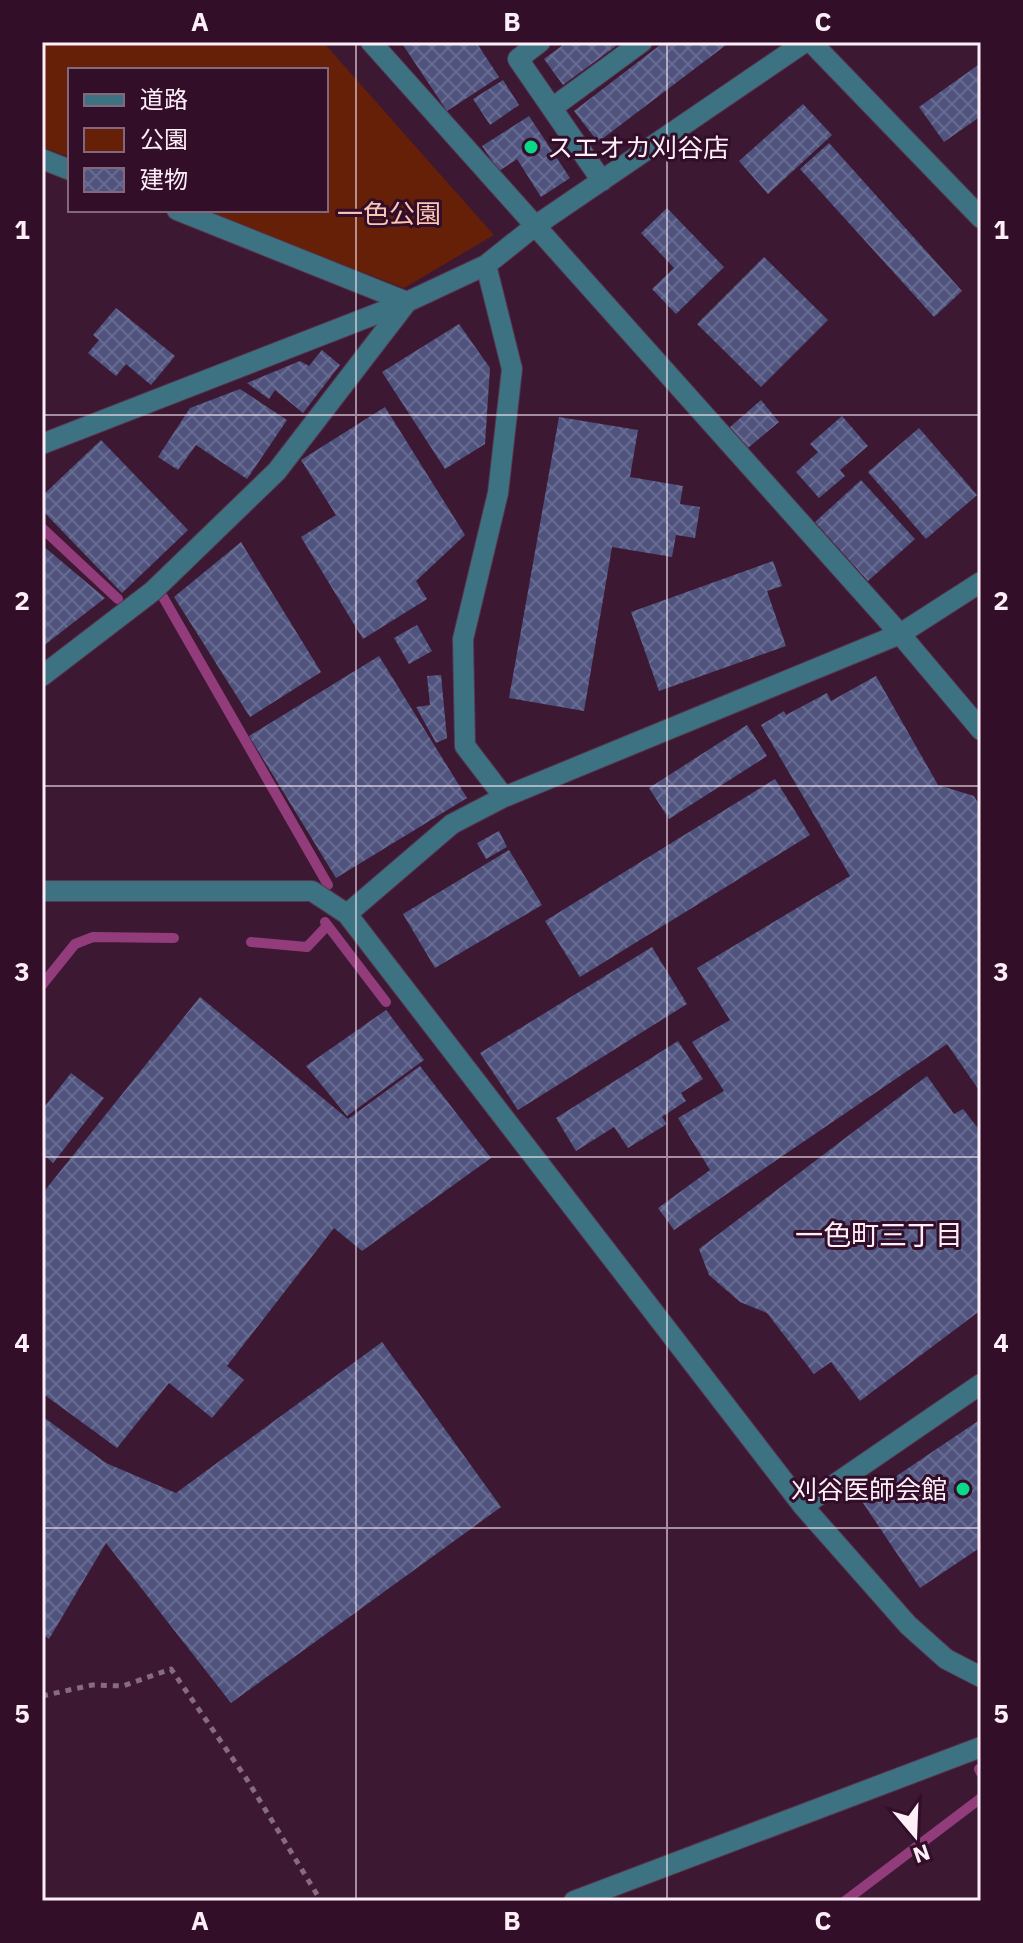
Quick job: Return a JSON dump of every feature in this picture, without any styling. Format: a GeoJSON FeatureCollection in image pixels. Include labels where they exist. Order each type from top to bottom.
{"type":"FeatureCollection","features":[{"type":"Feature","properties":{"kind":"street"},"geometry":{"type":"LineString","coordinates":[[371,42],[900,634],[981,730]]}},
{"type":"Feature","properties":{"kind":"street"},"geometry":{"type":"LineString","coordinates":[[540,42],[518,59],[602,181]]}},
{"type":"Feature","properties":{"kind":"street"},"geometry":{"type":"LineString","coordinates":[[552,108],[642,42]]}},
{"type":"Feature","properties":{"kind":"street"},"geometry":{"type":"LineString","coordinates":[[42,444],[407,302],[486,265],[535,226],[805,42]]}},
{"type":"Feature","properties":{"kind":"street"},"geometry":{"type":"LineString","coordinates":[[811,42],[981,218]]}},
{"type":"Feature","properties":{"kind":"street"},"geometry":{"type":"LineString","coordinates":[[42,159],[68,169]]}},
{"type":"Feature","properties":{"kind":"street"},"geometry":{"type":"LineString","coordinates":[[182,212],[407,302]]}},
{"type":"Feature","properties":{"kind":"street"},"geometry":{"type":"LineString","coordinates":[[486,265],[512,369],[498,493],[463,639],[465,746],[504,797]]}},
{"type":"Feature","properties":{"kind":"street"},"geometry":{"type":"LineString","coordinates":[[42,676],[153,591],[277,471],[407,302]]}},
{"type":"Feature","properties":{"kind":"street"},"geometry":{"type":"LineString","coordinates":[[347,914],[452,824],[504,797],[900,634],[981,582]]}},
{"type":"Feature","properties":{"kind":"street"},"geometry":{"type":"LineString","coordinates":[[42,891],[312,891],[347,914],[803,1506],[908,1625],[946,1659],[981,1677]]}},
{"type":"Feature","properties":{"kind":"street"},"geometry":{"type":"LineString","coordinates":[[803,1506],[981,1384]]}},
{"type":"Feature","properties":{"kind":"street"},"geometry":{"type":"LineString","coordinates":[[574,1901],[981,1747]]}},
{"type":"Feature","properties":{"kind":"path"},"geometry":{"type":"LineString","coordinates":[[42,1696],[92,1685],[123,1686],[171,1669],[246,1778],[321,1901]]}},
{"type":"Feature","properties":{"kind":"green space","name":"一色公園"},"geometry":{"type":"Polygon","coordinates":[[[42,42],[323,42],[494,235],[404,288],[205,212],[328,212],[328,68],[68,68],[68,156],[42,147],[42,42]]]}},
{"type":"Feature","properties":{"kind":"building"},"geometry":{"type":"Polygon","coordinates":[[[401,42],[476,42],[499,77],[447,111],[401,42]]]}},
{"type":"Feature","properties":{"kind":"building"},"geometry":{"type":"Polygon","coordinates":[[[567,42],[613,42],[616,46],[563,85],[544,59],[567,42]]]}},
{"type":"Feature","properties":{"kind":"building"},"geometry":{"type":"Polygon","coordinates":[[[664,42],[730,42],[598,142],[574,111],[664,42]]]}},
{"type":"Feature","properties":{"kind":"building"},"geometry":{"type":"Polygon","coordinates":[[[981,63],[981,116],[944,142],[919,107],[981,63]]]}},
{"type":"Feature","properties":{"kind":"building"},"geometry":{"type":"Polygon","coordinates":[[[503,80],[519,105],[490,125],[473,99],[503,80]]]}},
{"type":"Feature","properties":{"kind":"building"},"geometry":{"type":"Polygon","coordinates":[[[803,104],[832,135],[768,194],[739,161],[803,104]]]}},
{"type":"Feature","properties":{"kind":"building"},"geometry":{"type":"Polygon","coordinates":[[[529,116],[570,178],[541,197],[517,159],[499,171],[482,146],[529,116]]]}},
{"type":"Feature","properties":{"kind":"building"},"geometry":{"type":"Polygon","coordinates":[[[829,143],[962,291],[934,317],[800,169],[829,143]]]}},
{"type":"Feature","properties":{"kind":"building"},"geometry":{"type":"Polygon","coordinates":[[[667,208],[724,267],[676,314],[652,289],[674,268],[641,233],[667,208]]]}},
{"type":"Feature","properties":{"kind":"building"},"geometry":{"type":"Polygon","coordinates":[[[764,257],[828,320],[761,387],[697,324],[764,257]]]}},
{"type":"Feature","properties":{"kind":"building"},"geometry":{"type":"Polygon","coordinates":[[[116,308],[175,356],[151,385],[126,364],[116,376],[88,353],[99,340],[93,335],[116,308]]]}},
{"type":"Feature","properties":{"kind":"building"},"geometry":{"type":"Polygon","coordinates":[[[459,324],[490,368],[485,444],[445,469],[382,372],[459,324]]]}},
{"type":"Feature","properties":{"kind":"building"},"geometry":{"type":"Polygon","coordinates":[[[322,350],[340,365],[303,413],[275,390],[269,399],[247,383],[300,361],[309,366],[322,350]]]}},
{"type":"Feature","properties":{"kind":"building"},"geometry":{"type":"Polygon","coordinates":[[[240,389],[287,420],[247,479],[196,445],[178,470],[158,457],[190,408],[240,389]]]}},
{"type":"Feature","properties":{"kind":"building"},"geometry":{"type":"Polygon","coordinates":[[[761,400],[779,422],[748,448],[730,427],[761,400]]]}},
{"type":"Feature","properties":{"kind":"building"},"geometry":{"type":"Polygon","coordinates":[[[385,407],[465,535],[416,581],[427,599],[363,639],[301,537],[336,515],[301,460],[385,407]]]}},
{"type":"Feature","properties":{"kind":"building"},"geometry":{"type":"Polygon","coordinates":[[[842,416],[868,446],[840,470],[845,476],[819,498],[796,472],[818,452],[810,444],[842,416]]]}},
{"type":"Feature","properties":{"kind":"building"},"geometry":{"type":"Polygon","coordinates":[[[559,417],[638,430],[630,477],[683,486],[680,504],[700,507],[695,538],[676,535],[672,557],[612,547],[584,711],[509,698],[559,417]]]}},
{"type":"Feature","properties":{"kind":"building"},"geometry":{"type":"Polygon","coordinates":[[[919,428],[977,495],[926,539],[868,472],[919,428]]]}},
{"type":"Feature","properties":{"kind":"building"},"geometry":{"type":"Polygon","coordinates":[[[101,440],[188,530],[122,593],[42,510],[42,496],[101,440]]]}},
{"type":"Feature","properties":{"kind":"building"},"geometry":{"type":"Polygon","coordinates":[[[861,480],[915,539],[868,581],[815,522],[861,480]]]}},
{"type":"Feature","properties":{"kind":"building"},"geometry":{"type":"Polygon","coordinates":[[[241,542],[321,672],[250,717],[174,597],[241,542]]]}},
{"type":"Feature","properties":{"kind":"building"},"geometry":{"type":"Polygon","coordinates":[[[42,545],[105,598],[42,647],[42,545]]]}},
{"type":"Feature","properties":{"kind":"building"},"geometry":{"type":"Polygon","coordinates":[[[773,561],[782,586],[767,591],[786,646],[659,691],[631,612],[773,561]]]}},
{"type":"Feature","properties":{"kind":"building"},"geometry":{"type":"Polygon","coordinates":[[[417,625],[432,651],[409,664],[394,638],[417,625]]]}},
{"type":"Feature","properties":{"kind":"building"},"geometry":{"type":"Polygon","coordinates":[[[379,656],[467,798],[336,878],[249,736],[379,656]]]}},
{"type":"Feature","properties":{"kind":"building"},"geometry":{"type":"Polygon","coordinates":[[[441,675],[447,738],[436,743],[416,707],[430,705],[427,676],[441,675]]]}},
{"type":"Feature","properties":{"kind":"building"},"geometry":{"type":"Polygon","coordinates":[[[876,676],[938,785],[974,796],[981,808],[981,1093],[947,1044],[674,1230],[658,1208],[710,1170],[678,1118],[724,1091],[692,1042],[730,1020],[697,968],[850,876],[761,725],[784,711],[786,715],[827,693],[831,701],[876,676]]]}},
{"type":"Feature","properties":{"kind":"building"},"geometry":{"type":"Polygon","coordinates":[[[747,725],[767,756],[669,819],[649,788],[747,725]]]}},
{"type":"Feature","properties":{"kind":"building"},"geometry":{"type":"Polygon","coordinates":[[[775,779],[810,835],[580,977],[545,921],[775,779]]]}},
{"type":"Feature","properties":{"kind":"building"},"geometry":{"type":"Polygon","coordinates":[[[499,831],[507,847],[486,859],[477,843],[499,831]]]}},
{"type":"Feature","properties":{"kind":"building"},"geometry":{"type":"Polygon","coordinates":[[[509,850],[542,905],[435,968],[403,914],[509,850]]]}},
{"type":"Feature","properties":{"kind":"building"},"geometry":{"type":"Polygon","coordinates":[[[652,947],[687,1004],[518,1110],[480,1053],[652,947]]]}},
{"type":"Feature","properties":{"kind":"building"},"geometry":{"type":"Polygon","coordinates":[[[200,997],[348,1119],[420,1066],[491,1158],[362,1251],[334,1228],[227,1366],[244,1380],[212,1418],[169,1383],[117,1448],[42,1393],[42,1194],[200,997]]]}},
{"type":"Feature","properties":{"kind":"building"},"geometry":{"type":"Polygon","coordinates":[[[386,1010],[424,1060],[347,1116],[306,1066],[386,1010]]]}},
{"type":"Feature","properties":{"kind":"building"},"geometry":{"type":"Polygon","coordinates":[[[678,1041],[703,1079],[681,1093],[686,1101],[662,1117],[667,1124],[628,1148],[614,1127],[576,1151],[556,1118],[678,1041]]]}},
{"type":"Feature","properties":{"kind":"building"},"geometry":{"type":"Polygon","coordinates":[[[71,1073],[104,1098],[53,1163],[42,1153],[42,1110],[71,1073]]]}},
{"type":"Feature","properties":{"kind":"building"},"geometry":{"type":"Polygon","coordinates":[[[927,1076],[954,1114],[963,1109],[981,1132],[981,1310],[860,1401],[831,1362],[814,1374],[767,1313],[740,1302],[709,1275],[699,1249],[927,1076]]]}},
{"type":"Feature","properties":{"kind":"building"},"geometry":{"type":"Polygon","coordinates":[[[382,1342],[501,1507],[231,1703],[106,1543],[49,1639],[42,1634],[42,1416],[106,1463],[176,1493],[382,1342]]]}},
{"type":"Feature","properties":{"kind":"building"},"geometry":{"type":"Polygon","coordinates":[[[981,1419],[981,1547],[920,1588],[861,1500],[981,1419]]]}},
{"type":"Feature","properties":{"kind":"waterway"},"geometry":{"type":"LineString","coordinates":[[42,528],[118,599]]}},
{"type":"Feature","properties":{"kind":"waterway"},"geometry":{"type":"LineString","coordinates":[[163,597],[328,885]]}},
{"type":"Feature","properties":{"kind":"waterway"},"geometry":{"type":"LineString","coordinates":[[325,922],[386,1002]]}},
{"type":"Feature","properties":{"kind":"waterway"},"geometry":{"type":"LineString","coordinates":[[251,942],[307,947],[325,928]]}},
{"type":"Feature","properties":{"kind":"waterway"},"geometry":{"type":"LineString","coordinates":[[42,985],[75,944],[93,937],[174,938]]}},
{"type":"Feature","properties":{"kind":"waterway"},"geometry":{"type":"LineString","coordinates":[[979,1769],[981,1773]]}},
{"type":"Feature","properties":{"kind":"waterway"},"geometry":{"type":"LineString","coordinates":[[845,1901],[981,1798]]}},
{"type":"Feature","properties":{"kind":"place","name":"スエオカ刈谷店"},"geometry":{"type":"Point","coordinates":[531,147]}},
{"type":"Feature","properties":{"kind":"place","name":"刈谷医師会館"},"geometry":{"type":"Point","coordinates":[963,1489]}},
{"type":"Feature","properties":{"kind":"district","name":"一色町三丁目"},"geometry":{"type":"Point","coordinates":[879,1234]}}]}
